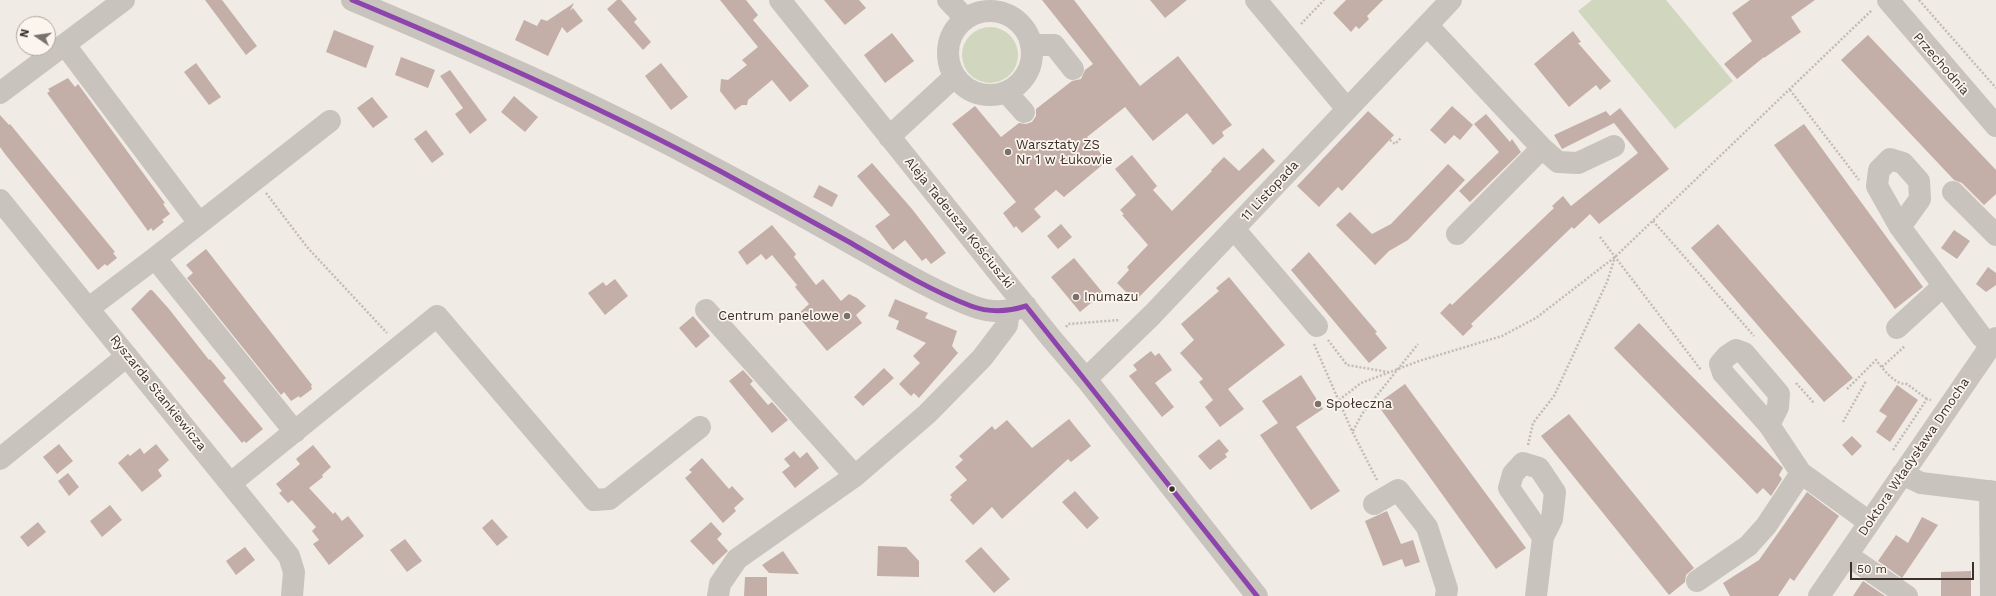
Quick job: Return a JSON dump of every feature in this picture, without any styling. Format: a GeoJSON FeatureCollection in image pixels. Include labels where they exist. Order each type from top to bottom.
{"type":"FeatureCollection","features":[{"type":"Feature","properties":{"kind":"street"},"geometry":{"type":"LineString","coordinates":[[0,93],[124,0]]}},
{"type":"Feature","properties":{"kind":"street"},"geometry":{"type":"LineString","coordinates":[[352,0],[531,77],[618,118],[768,197],[924,284],[972,306],[999,313],[1017,308]]}},
{"type":"Feature","properties":{"kind":"street","name":"Aleja Tadeusza Kościuszki"},"geometry":{"type":"LineString","coordinates":[[780,0],[889,136],[1017,308],[1051,338],[1086,379],[1257,596]]}},
{"type":"Feature","properties":{"kind":"street"},"geometry":{"type":"LineString","coordinates":[[948,0],[965,18]]}},
{"type":"Feature","properties":{"kind":"street"},"geometry":{"type":"LineString","coordinates":[[1256,0],[1347,109]]}},
{"type":"Feature","properties":{"kind":"street","name":"11 Listopada"},"geometry":{"type":"LineString","coordinates":[[1086,379],[1152,315],[1451,0]]}},
{"type":"Feature","properties":{"kind":"street","name":"Przechodnia"},"geometry":{"type":"LineString","coordinates":[[1888,0],[1996,126]]}},
{"type":"Feature","properties":{"kind":"street"},"geometry":{"type":"LineString","coordinates":[[997,11],[1013,18],[1025,29],[1031,45],[1031,61],[1025,77],[1013,88],[998,95],[981,95],[966,89],[954,77],[947,56],[951,35],[965,18],[980,12],[997,11]]}},
{"type":"Feature","properties":{"kind":"street"},"geometry":{"type":"LineString","coordinates":[[1427,25],[1542,148],[1558,162],[1578,162],[1614,146]]}},
{"type":"Feature","properties":{"kind":"street"},"geometry":{"type":"LineString","coordinates":[[65,45],[199,223]]}},
{"type":"Feature","properties":{"kind":"street"},"geometry":{"type":"LineString","coordinates":[[1031,45],[1054,45],[1073,69]]}},
{"type":"Feature","properties":{"kind":"street"},"geometry":{"type":"LineString","coordinates":[[889,136],[954,77]]}},
{"type":"Feature","properties":{"kind":"street"},"geometry":{"type":"LineString","coordinates":[[1006,92],[1024,112]]}},
{"type":"Feature","properties":{"kind":"street"},"geometry":{"type":"LineString","coordinates":[[88,308],[155,258],[255,178],[330,121]]}},
{"type":"Feature","properties":{"kind":"street"},"geometry":{"type":"LineString","coordinates":[[1457,234],[1542,148]]}},
{"type":"Feature","properties":{"kind":"street"},"geometry":{"type":"LineString","coordinates":[[1953,192],[1996,235]]}},
{"type":"Feature","properties":{"kind":"street","name":"Ryszarda Stankiewicza"},"geometry":{"type":"LineString","coordinates":[[0,200],[289,556],[294,572],[292,596]]}},
{"type":"Feature","properties":{"kind":"street"},"geometry":{"type":"LineString","coordinates":[[1900,227],[1976,331],[1993,341]]}},
{"type":"Feature","properties":{"kind":"street"},"geometry":{"type":"LineString","coordinates":[[1234,229],[1317,326]]}},
{"type":"Feature","properties":{"kind":"street"},"geometry":{"type":"LineString","coordinates":[[155,258],[295,432]]}},
{"type":"Feature","properties":{"kind":"street"},"geometry":{"type":"LineString","coordinates":[[1897,328],[1943,286]]}},
{"type":"Feature","properties":{"kind":"street"},"geometry":{"type":"LineString","coordinates":[[718,596],[720,584],[737,559],[855,476],[927,414],[982,358],[1007,325],[1017,308]]}},
{"type":"Feature","properties":{"kind":"street"},"geometry":{"type":"LineString","coordinates":[[706,310],[855,476]]}},
{"type":"Feature","properties":{"kind":"street"},"geometry":{"type":"LineString","coordinates":[[231,483],[437,316],[594,500],[609,499],[700,427]]}},
{"type":"Feature","properties":{"kind":"street","name":"Doktora Władysława Dmocha"},"geometry":{"type":"LineString","coordinates":[[1819,596],[1993,341]]}},
{"type":"Feature","properties":{"kind":"street"},"geometry":{"type":"LineString","coordinates":[[1769,425],[1778,407],[1779,394],[1744,353],[1736,350],[1727,356],[1720,364],[1722,374],[1769,425],[1802,473],[1869,522]]}},
{"type":"Feature","properties":{"kind":"street"},"geometry":{"type":"LineString","coordinates":[[0,459],[127,356]]}},
{"type":"Feature","properties":{"kind":"street"},"geometry":{"type":"LineString","coordinates":[[1536,596],[1543,537],[1552,519],[1555,492],[1539,468],[1523,463],[1513,474],[1509,488],[1543,537]]}},
{"type":"Feature","properties":{"kind":"street"},"geometry":{"type":"LineString","coordinates":[[1697,581],[1748,546],[1766,526],[1802,473]]}},
{"type":"Feature","properties":{"kind":"street"},"geometry":{"type":"LineString","coordinates":[[1902,474],[1921,483],[1993,491],[1991,596]]}},
{"type":"Feature","properties":{"kind":"street"},"geometry":{"type":"LineString","coordinates":[[1377,495],[1398,490],[1427,527],[1447,589],[1446,596]]}},
{"type":"Feature","properties":{"kind":"street"},"geometry":{"type":"LineString","coordinates":[[1847,555],[1907,596]]}},
{"type":"Feature","properties":{"kind":"path"},"geometry":{"type":"LineString","coordinates":[[1299,26],[1324,0]]}},
{"type":"Feature","properties":{"kind":"path"},"geometry":{"type":"LineString","coordinates":[[1339,400],[1361,383],[1388,372],[1502,336],[1536,318],[1615,257],[1878,4],[1888,0]]}},
{"type":"Feature","properties":{"kind":"path"},"geometry":{"type":"LineString","coordinates":[[1919,0],[1996,88]]}},
{"type":"Feature","properties":{"kind":"path"},"geometry":{"type":"LineString","coordinates":[[1390,140],[1395,144],[1401,138]]}},
{"type":"Feature","properties":{"kind":"path"},"geometry":{"type":"LineString","coordinates":[[255,178],[307,247],[400,347]]}},
{"type":"Feature","properties":{"kind":"path"},"geometry":{"type":"LineString","coordinates":[[1653,221],[1757,339]]}},
{"type":"Feature","properties":{"kind":"path"},"geometry":{"type":"LineString","coordinates":[[1600,237],[1703,373],[1722,374]]}},
{"type":"Feature","properties":{"kind":"path"},"geometry":{"type":"LineString","coordinates":[[1523,463],[1533,424],[1554,396],[1607,282],[1615,257]]}},
{"type":"Feature","properties":{"kind":"path"},"geometry":{"type":"LineString","coordinates":[[1051,338],[1068,324],[1122,320]]}},
{"type":"Feature","properties":{"kind":"path"},"geometry":{"type":"LineString","coordinates":[[1377,495],[1352,431],[1310,334],[1317,326],[1347,365],[1388,372]]}},
{"type":"Feature","properties":{"kind":"path"},"geometry":{"type":"LineString","coordinates":[[1352,431],[1362,414],[1401,368],[1418,344]]}},
{"type":"Feature","properties":{"kind":"path"},"geometry":{"type":"LineString","coordinates":[[1846,390],[1876,360],[1884,371],[1903,384],[1907,384],[1928,399]]}},
{"type":"Feature","properties":{"kind":"path"},"geometry":{"type":"LineString","coordinates":[[1793,380],[1814,403]]}},
{"type":"Feature","properties":{"kind":"path"},"geometry":{"type":"LineString","coordinates":[[1843,422],[1866,381]]}},
{"type":"Feature","properties":{"kind":"green space"},"geometry":{"type":"Polygon","coordinates":[[[1592,0],[1666,0],[1733,81],[1675,129],[1578,11],[1592,0]]]}},
{"type":"Feature","properties":{"kind":"green space"},"geometry":{"type":"Polygon","coordinates":[[[990,27],[1001,29],[1010,35],[1016,44],[1018,55],[1016,66],[1010,75],[1001,81],[990,83],[979,81],[970,75],[964,66],[962,55],[964,44],[970,35],[979,29],[990,27]]]}},
{"type":"Feature","properties":{"kind":"building"},"geometry":{"type":"Polygon","coordinates":[[[205,0],[222,0],[257,46],[246,55],[205,0]]]}},
{"type":"Feature","properties":{"kind":"building"},"geometry":{"type":"Polygon","coordinates":[[[617,0],[621,0],[637,19],[634,22],[651,42],[643,50],[607,9],[617,0]]]}},
{"type":"Feature","properties":{"kind":"building"},"geometry":{"type":"Polygon","coordinates":[[[720,0],[746,0],[758,15],[753,20],[809,86],[790,102],[772,80],[748,100],[747,105],[742,105],[735,110],[720,91],[721,79],[728,80],[747,65],[742,60],[758,47],[720,0]]]}},
{"type":"Feature","properties":{"kind":"building"},"geometry":{"type":"Polygon","coordinates":[[[824,0],[859,0],[866,8],[845,25],[824,0]]]}},
{"type":"Feature","properties":{"kind":"building"},"geometry":{"type":"Polygon","coordinates":[[[1042,0],[1074,0],[1140,86],[1178,56],[1232,125],[1222,132],[1224,136],[1213,145],[1187,113],[1153,141],[1125,107],[1087,137],[1107,161],[1064,197],[1056,190],[1034,209],[1041,217],[1022,233],[1016,226],[1014,228],[1003,213],[1016,202],[952,124],[975,106],[1001,137],[1019,123],[1026,124],[1032,122],[1036,116],[1036,109],[1072,81],[1081,79],[1085,70],[1093,64],[1042,0]]]}},
{"type":"Feature","properties":{"kind":"building"},"geometry":{"type":"Polygon","coordinates":[[[1150,0],[1187,0],[1165,18],[1150,0]]]}},
{"type":"Feature","properties":{"kind":"building"},"geometry":{"type":"Polygon","coordinates":[[[1346,0],[1383,0],[1367,16],[1369,19],[1359,29],[1356,26],[1351,32],[1333,13],[1346,0]]]}},
{"type":"Feature","properties":{"kind":"building"},"geometry":{"type":"Polygon","coordinates":[[[1750,0],[1815,0],[1791,17],[1801,32],[1764,57],[1737,79],[1724,64],[1752,41],[1732,13],[1750,0]]]}},
{"type":"Feature","properties":{"kind":"building"},"geometry":{"type":"Polygon","coordinates":[[[574,3],[570,11],[573,8],[583,21],[567,33],[562,27],[548,56],[515,40],[524,20],[537,26],[541,19],[547,21],[574,3]]]}},
{"type":"Feature","properties":{"kind":"building"},"geometry":{"type":"Polygon","coordinates":[[[334,30],[374,46],[366,68],[326,52],[334,30]]]}},
{"type":"Feature","properties":{"kind":"building"},"geometry":{"type":"Polygon","coordinates":[[[1573,31],[1581,42],[1578,43],[1611,81],[1600,90],[1596,85],[1569,107],[1534,64],[1573,31]]]}},
{"type":"Feature","properties":{"kind":"building"},"geometry":{"type":"Polygon","coordinates":[[[892,33],[914,61],[885,83],[864,55],[892,33]]]}},
{"type":"Feature","properties":{"kind":"building"},"geometry":{"type":"Polygon","coordinates":[[[1868,35],[1996,170],[1996,194],[1984,205],[1962,183],[1954,180],[1841,60],[1868,35]]]}},
{"type":"Feature","properties":{"kind":"building"},"geometry":{"type":"Polygon","coordinates":[[[401,57],[435,70],[428,88],[395,75],[401,57]]]}},
{"type":"Feature","properties":{"kind":"building"},"geometry":{"type":"Polygon","coordinates":[[[196,63],[221,97],[209,105],[184,72],[196,63]]]}},
{"type":"Feature","properties":{"kind":"building"},"geometry":{"type":"Polygon","coordinates":[[[661,63],[688,97],[671,110],[645,76],[661,63]]]}},
{"type":"Feature","properties":{"kind":"building"},"geometry":{"type":"Polygon","coordinates":[[[450,70],[487,120],[470,134],[455,114],[463,108],[440,76],[450,70]]]}},
{"type":"Feature","properties":{"kind":"building"},"geometry":{"type":"Polygon","coordinates":[[[68,78],[75,87],[78,84],[165,203],[163,204],[170,214],[162,220],[164,222],[153,231],[151,228],[148,231],[47,93],[50,91],[48,89],[68,78]]]}},
{"type":"Feature","properties":{"kind":"building"},"geometry":{"type":"Polygon","coordinates":[[[514,96],[538,117],[525,132],[501,112],[514,96]]]}},
{"type":"Feature","properties":{"kind":"building"},"geometry":{"type":"Polygon","coordinates":[[[372,97],[388,117],[373,128],[357,108],[372,97]]]}},
{"type":"Feature","properties":{"kind":"building"},"geometry":{"type":"Polygon","coordinates":[[[1452,106],[1473,125],[1460,140],[1454,135],[1445,144],[1430,130],[1452,106]]]}},
{"type":"Feature","properties":{"kind":"building"},"geometry":{"type":"Polygon","coordinates":[[[1620,108],[1669,169],[1599,224],[1590,214],[1574,229],[1572,227],[1471,324],[1473,326],[1463,336],[1440,313],[1450,303],[1452,305],[1554,208],[1552,206],[1563,196],[1571,206],[1638,153],[1614,123],[1562,149],[1554,135],[1606,111],[1610,116],[1620,108]]]}},
{"type":"Feature","properties":{"kind":"building"},"geometry":{"type":"Polygon","coordinates":[[[1368,111],[1394,135],[1342,191],[1338,187],[1319,207],[1297,186],[1368,111]]]}},
{"type":"Feature","properties":{"kind":"building"},"geometry":{"type":"Polygon","coordinates":[[[1486,114],[1510,142],[1512,139],[1521,152],[1470,202],[1459,191],[1499,152],[1474,124],[1486,114]]]}},
{"type":"Feature","properties":{"kind":"building"},"geometry":{"type":"Polygon","coordinates":[[[0,115],[9,125],[10,124],[115,252],[113,253],[117,258],[107,266],[105,264],[98,270],[0,147],[0,115]]]}},
{"type":"Feature","properties":{"kind":"building"},"geometry":{"type":"Polygon","coordinates":[[[1804,124],[1923,287],[1895,309],[1774,145],[1804,124]]]}},
{"type":"Feature","properties":{"kind":"building"},"geometry":{"type":"Polygon","coordinates":[[[426,130],[444,154],[432,163],[414,139],[426,130]]]}},
{"type":"Feature","properties":{"kind":"building"},"geometry":{"type":"Polygon","coordinates":[[[1263,148],[1275,161],[1135,301],[1117,283],[1129,270],[1127,267],[1148,245],[1122,215],[1124,214],[1120,210],[1136,195],[1115,169],[1132,155],[1157,186],[1153,190],[1172,211],[1224,157],[1239,171],[1263,148]]]}},
{"type":"Feature","properties":{"kind":"building"},"geometry":{"type":"Polygon","coordinates":[[[872,163],[912,209],[946,253],[931,264],[926,258],[922,261],[905,240],[893,250],[875,226],[890,215],[857,176],[872,163]]]}},
{"type":"Feature","properties":{"kind":"building"},"geometry":{"type":"Polygon","coordinates":[[[1448,164],[1465,180],[1408,240],[1389,251],[1375,265],[1336,225],[1350,212],[1372,234],[1391,224],[1448,164]]]}},
{"type":"Feature","properties":{"kind":"building"},"geometry":{"type":"Polygon","coordinates":[[[819,185],[838,195],[832,207],[813,197],[819,185]]]}},
{"type":"Feature","properties":{"kind":"building"},"geometry":{"type":"Polygon","coordinates":[[[1061,224],[1072,237],[1058,249],[1047,236],[1061,224]]]}},
{"type":"Feature","properties":{"kind":"building"},"geometry":{"type":"Polygon","coordinates":[[[1718,224],[1853,378],[1824,402],[1691,248],[1718,224]]]}},
{"type":"Feature","properties":{"kind":"building"},"geometry":{"type":"Polygon","coordinates":[[[772,225],[796,254],[794,257],[816,285],[823,279],[841,301],[849,294],[857,298],[866,306],[856,315],[862,323],[827,351],[797,315],[809,304],[795,287],[797,285],[772,255],[766,260],[761,254],[747,265],[738,252],[772,225]]]}},
{"type":"Feature","properties":{"kind":"building"},"geometry":{"type":"Polygon","coordinates":[[[1954,230],[1970,241],[1957,259],[1941,248],[1954,230]]]}},
{"type":"Feature","properties":{"kind":"building"},"geometry":{"type":"Polygon","coordinates":[[[206,249],[312,385],[312,389],[300,398],[299,396],[291,401],[284,392],[281,395],[187,278],[193,273],[186,265],[206,249]]]}},
{"type":"Feature","properties":{"kind":"building"},"geometry":{"type":"Polygon","coordinates":[[[1309,252],[1377,332],[1375,333],[1387,348],[1369,363],[1291,270],[1309,252]]]}},
{"type":"Feature","properties":{"kind":"building"},"geometry":{"type":"Polygon","coordinates":[[[1074,258],[1103,293],[1080,312],[1051,277],[1074,258]]]}},
{"type":"Feature","properties":{"kind":"building"},"geometry":{"type":"Polygon","coordinates":[[[1988,267],[1996,273],[1996,285],[1986,292],[1976,284],[1988,267]]]}},
{"type":"Feature","properties":{"kind":"building"},"geometry":{"type":"Polygon","coordinates":[[[1229,277],[1285,345],[1228,389],[1244,409],[1220,427],[1205,407],[1213,400],[1199,382],[1203,379],[1180,353],[1194,340],[1181,324],[1219,291],[1216,288],[1229,277]]]}},
{"type":"Feature","properties":{"kind":"building"},"geometry":{"type":"Polygon","coordinates":[[[615,279],[628,296],[605,315],[588,293],[603,282],[606,286],[615,279]]]}},
{"type":"Feature","properties":{"kind":"building"},"geometry":{"type":"Polygon","coordinates":[[[150,290],[152,290],[169,309],[209,360],[210,359],[226,378],[223,381],[263,429],[246,443],[244,441],[242,443],[131,309],[150,290]]]}},
{"type":"Feature","properties":{"kind":"building"},"geometry":{"type":"Polygon","coordinates":[[[895,299],[928,313],[925,318],[957,331],[952,346],[958,353],[919,398],[914,393],[911,396],[899,384],[920,363],[913,356],[926,343],[896,329],[899,321],[888,316],[895,299]]]}},
{"type":"Feature","properties":{"kind":"building"},"geometry":{"type":"Polygon","coordinates":[[[693,316],[710,336],[696,348],[679,328],[693,316]]]}},
{"type":"Feature","properties":{"kind":"building"},"geometry":{"type":"Polygon","coordinates":[[[1639,323],[1783,468],[1779,475],[1782,479],[1771,496],[1763,488],[1757,494],[1614,348],[1639,323]]]}},
{"type":"Feature","properties":{"kind":"building"},"geometry":{"type":"Polygon","coordinates":[[[1151,351],[1155,356],[1159,353],[1172,370],[1155,383],[1174,407],[1162,417],[1129,376],[1137,370],[1133,365],[1151,351]]]}},
{"type":"Feature","properties":{"kind":"building"},"geometry":{"type":"Polygon","coordinates":[[[884,368],[894,378],[863,406],[854,397],[884,368]]]}},
{"type":"Feature","properties":{"kind":"building"},"geometry":{"type":"Polygon","coordinates":[[[743,370],[753,381],[750,384],[768,405],[772,402],[788,420],[772,433],[729,381],[743,370]]]}},
{"type":"Feature","properties":{"kind":"building"},"geometry":{"type":"Polygon","coordinates":[[[1301,375],[1323,409],[1296,427],[1340,491],[1311,510],[1260,435],[1278,423],[1262,401],[1301,375]]]}},
{"type":"Feature","properties":{"kind":"building"},"geometry":{"type":"Polygon","coordinates":[[[1405,384],[1526,548],[1496,569],[1377,404],[1405,384]]]}},
{"type":"Feature","properties":{"kind":"building"},"geometry":{"type":"Polygon","coordinates":[[[1897,385],[1918,400],[1890,442],[1876,432],[1887,416],[1879,411],[1897,385]]]}},
{"type":"Feature","properties":{"kind":"building"},"geometry":{"type":"Polygon","coordinates":[[[1569,414],[1694,568],[1686,575],[1685,582],[1669,595],[1541,436],[1569,414]]]}},
{"type":"Feature","properties":{"kind":"building"},"geometry":{"type":"Polygon","coordinates":[[[1069,419],[1091,446],[1071,462],[1068,459],[1002,519],[992,507],[973,525],[950,500],[952,497],[950,495],[967,480],[955,467],[963,460],[959,456],[992,426],[995,430],[1007,420],[1032,448],[1069,419]]]}},
{"type":"Feature","properties":{"kind":"building"},"geometry":{"type":"Polygon","coordinates":[[[1852,436],[1862,446],[1852,456],[1842,445],[1852,436]]]}},
{"type":"Feature","properties":{"kind":"building"},"geometry":{"type":"Polygon","coordinates":[[[1219,439],[1229,451],[1225,454],[1227,457],[1210,470],[1198,456],[1219,439]]]}},
{"type":"Feature","properties":{"kind":"building"},"geometry":{"type":"Polygon","coordinates":[[[59,444],[73,461],[57,474],[43,457],[59,444]]]}},
{"type":"Feature","properties":{"kind":"building"},"geometry":{"type":"Polygon","coordinates":[[[156,444],[169,460],[158,470],[162,476],[142,492],[118,463],[128,454],[130,456],[140,448],[144,454],[156,444]]]}},
{"type":"Feature","properties":{"kind":"building"},"geometry":{"type":"Polygon","coordinates":[[[313,445],[331,467],[322,475],[323,477],[309,488],[333,514],[335,512],[342,521],[348,516],[364,536],[329,565],[313,544],[319,540],[312,531],[316,527],[292,500],[288,503],[279,493],[282,491],[276,484],[300,464],[296,459],[313,445]]]}},
{"type":"Feature","properties":{"kind":"building"},"geometry":{"type":"Polygon","coordinates":[[[794,451],[800,458],[807,452],[819,468],[795,488],[782,472],[790,466],[784,459],[794,451]]]}},
{"type":"Feature","properties":{"kind":"building"},"geometry":{"type":"Polygon","coordinates":[[[702,458],[729,489],[732,486],[744,499],[734,508],[736,511],[723,523],[685,478],[692,472],[689,470],[702,458]]]}},
{"type":"Feature","properties":{"kind":"building"},"geometry":{"type":"Polygon","coordinates":[[[68,473],[79,487],[69,496],[58,481],[68,473]]]}},
{"type":"Feature","properties":{"kind":"building"},"geometry":{"type":"Polygon","coordinates":[[[1075,491],[1099,518],[1087,529],[1062,502],[1075,491]]]}},
{"type":"Feature","properties":{"kind":"building"},"geometry":{"type":"Polygon","coordinates":[[[1807,492],[1839,516],[1794,581],[1790,578],[1778,596],[1730,596],[1723,583],[1759,560],[1807,492]]]}},
{"type":"Feature","properties":{"kind":"building"},"geometry":{"type":"Polygon","coordinates":[[[110,505],[122,520],[102,537],[90,521],[110,505]]]}},
{"type":"Feature","properties":{"kind":"building"},"geometry":{"type":"Polygon","coordinates":[[[1387,511],[1401,544],[1413,540],[1420,562],[1405,567],[1402,559],[1383,566],[1365,521],[1387,511]]]}},
{"type":"Feature","properties":{"kind":"building"},"geometry":{"type":"Polygon","coordinates":[[[1922,517],[1938,525],[1902,578],[1878,561],[1896,535],[1908,543],[1922,517]]]}},
{"type":"Feature","properties":{"kind":"building"},"geometry":{"type":"Polygon","coordinates":[[[492,519],[508,537],[497,546],[482,528],[492,519]]]}},
{"type":"Feature","properties":{"kind":"building"},"geometry":{"type":"Polygon","coordinates":[[[38,522],[46,532],[28,547],[20,537],[38,522]]]}},
{"type":"Feature","properties":{"kind":"building"},"geometry":{"type":"Polygon","coordinates":[[[711,522],[722,534],[717,539],[728,551],[713,565],[690,541],[711,522]]]}},
{"type":"Feature","properties":{"kind":"building"},"geometry":{"type":"Polygon","coordinates":[[[405,539],[422,561],[407,572],[390,550],[405,539]]]}},
{"type":"Feature","properties":{"kind":"building"},"geometry":{"type":"Polygon","coordinates":[[[878,546],[906,547],[919,561],[919,577],[877,576],[878,546]]]}},
{"type":"Feature","properties":{"kind":"building"},"geometry":{"type":"Polygon","coordinates":[[[245,547],[255,560],[236,575],[226,561],[245,547]]]}},
{"type":"Feature","properties":{"kind":"building"},"geometry":{"type":"Polygon","coordinates":[[[981,547],[1010,579],[994,593],[965,561],[981,547]]]}},
{"type":"Feature","properties":{"kind":"building"},"geometry":{"type":"Polygon","coordinates":[[[783,551],[799,574],[769,573],[762,565],[783,551]]]}},
{"type":"Feature","properties":{"kind":"building"},"geometry":{"type":"Polygon","coordinates":[[[1971,571],[1971,596],[1941,596],[1941,572],[1971,571]]]}},
{"type":"Feature","properties":{"kind":"building"},"geometry":{"type":"Polygon","coordinates":[[[745,577],[767,577],[767,596],[744,596],[745,577]]]}},
{"type":"Feature","properties":{"kind":"building"},"geometry":{"type":"Polygon","coordinates":[[[1863,581],[1885,596],[1853,596],[1863,581]]]}},
{"type":"Feature","properties":{"kind":"transit line"},"geometry":{"type":"LineString","coordinates":[[352,0],[492,60],[584,102],[675,147],[910,277],[955,300],[992,311],[1012,310],[1026,306]]}},
{"type":"Feature","properties":{"kind":"transit line"},"geometry":{"type":"LineString","coordinates":[[1026,306],[1257,596]]}},
{"type":"Feature","properties":{"kind":"place","name":"Warsztaty ZS Nr 1 w Łukowie"},"geometry":{"type":"Point","coordinates":[1008,152]}},
{"type":"Feature","properties":{"kind":"place","name":"Inumazu"},"geometry":{"type":"Point","coordinates":[1076,297]}},
{"type":"Feature","properties":{"kind":"place","name":"Centrum panelowe"},"geometry":{"type":"Point","coordinates":[847,316]}},
{"type":"Feature","properties":{"kind":"place","name":"Społeczna"},"geometry":{"type":"Point","coordinates":[1318,404]}}]}
